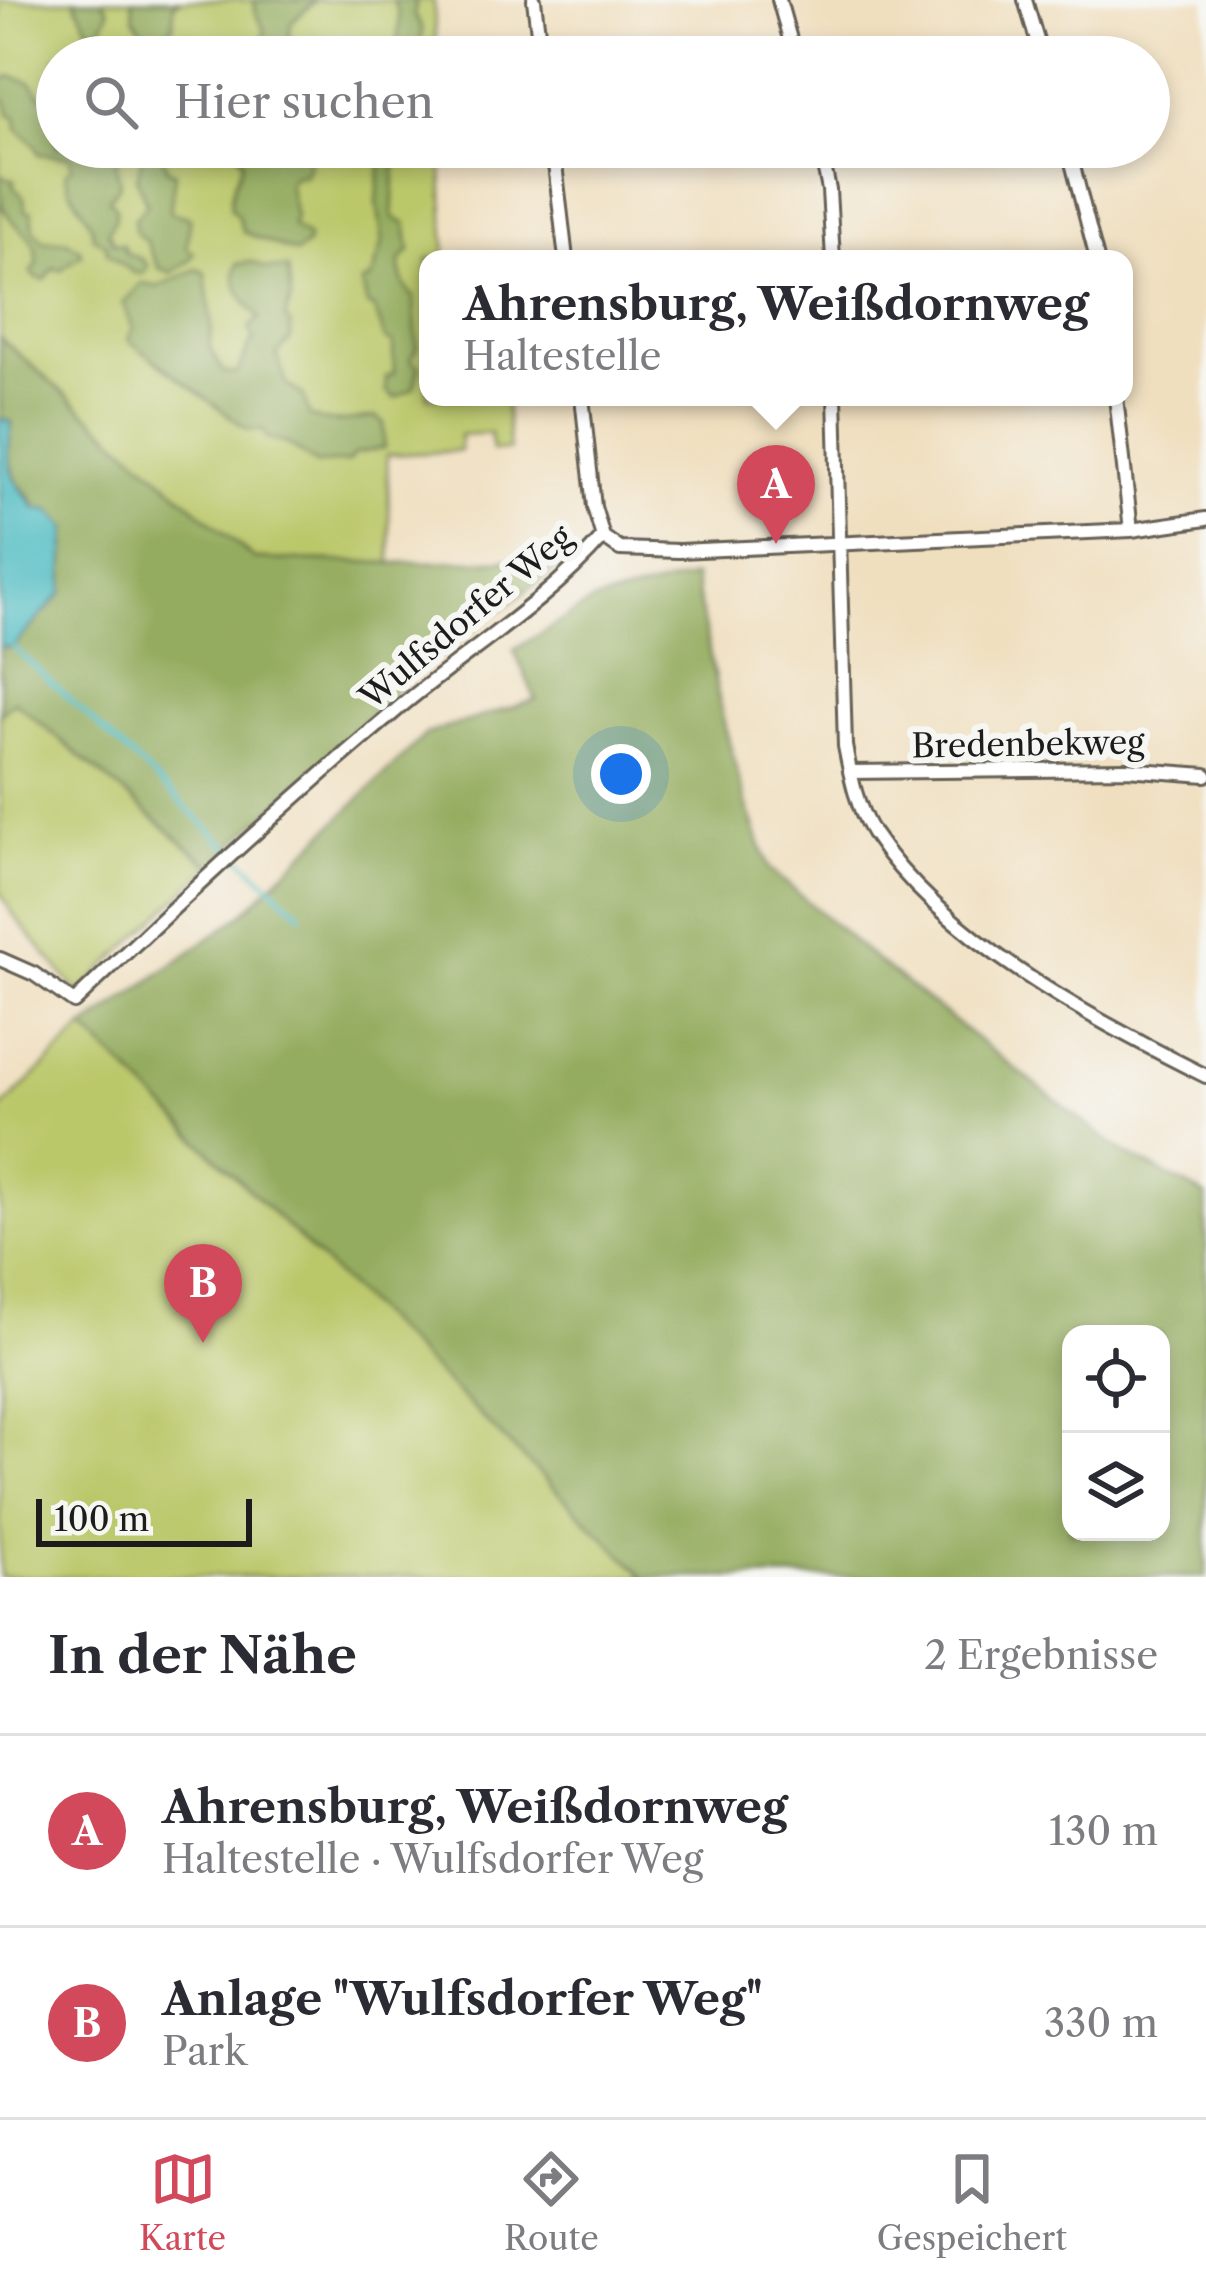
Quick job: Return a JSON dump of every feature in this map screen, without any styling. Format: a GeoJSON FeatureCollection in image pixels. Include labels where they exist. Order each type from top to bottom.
{"type":"FeatureCollection","features":[{"type":"Feature","properties":{"kind":"street"},"geometry":{"type":"LineString","coordinates":[[534,0],[539,36]]}},
{"type":"Feature","properties":{"kind":"street"},"geometry":{"type":"LineString","coordinates":[[779,0],[789,36]]}},
{"type":"Feature","properties":{"kind":"street"},"geometry":{"type":"LineString","coordinates":[[1025,0],[1036,36]]}},
{"type":"Feature","properties":{"kind":"street"},"geometry":{"type":"LineString","coordinates":[[555,168],[565,250]]}},
{"type":"Feature","properties":{"kind":"street"},"geometry":{"type":"LineString","coordinates":[[824,168],[832,250]]}},
{"type":"Feature","properties":{"kind":"street"},"geometry":{"type":"LineString","coordinates":[[1073,168],[1094,250]]}},
{"type":"Feature","properties":{"kind":"street"},"geometry":{"type":"LineString","coordinates":[[583,406],[594,507],[603,537]]}},
{"type":"Feature","properties":{"kind":"street"},"geometry":{"type":"LineString","coordinates":[[835,406],[844,746],[854,794],[871,830],[898,866],[962,926],[1049,991],[1206,1076]]}},
{"type":"Feature","properties":{"kind":"street"},"geometry":{"type":"LineString","coordinates":[[1118,406],[1131,530]]}},
{"type":"Feature","properties":{"kind":"street","name":"Wulfsdorfer Weg"},"geometry":{"type":"LineString","coordinates":[[0,959],[34,974],[74,1002],[272,818],[394,711],[572,573],[603,537],[620,549],[636,551],[1131,530],[1206,519]]}},
{"type":"Feature","properties":{"kind":"street","name":"Bredenbekweg"},"geometry":{"type":"LineString","coordinates":[[850,772],[1126,769],[1206,775]]}},
{"type":"Feature","properties":{"kind":"green space"},"geometry":{"type":"Polygon","coordinates":[[[0,0],[434,0],[435,36],[36,36],[36,168],[442,168],[446,250],[419,250],[419,406],[506,406],[509,450],[492,451],[490,433],[460,435],[460,451],[387,455],[391,563],[254,559],[0,338],[0,0]]]}},
{"type":"Feature","properties":{"kind":"green space"},"geometry":{"type":"Polygon","coordinates":[[[74,0],[103,0],[109,11],[100,31],[89,29],[74,0]]]}},
{"type":"Feature","properties":{"kind":"green space"},"geometry":{"type":"Polygon","coordinates":[[[132,0],[181,0],[174,3],[173,26],[162,36],[141,36],[132,0]]]}},
{"type":"Feature","properties":{"kind":"green space"},"geometry":{"type":"Polygon","coordinates":[[[254,0],[316,0],[291,23],[290,36],[263,36],[254,0]]]}},
{"type":"Feature","properties":{"kind":"green space"},"geometry":{"type":"Polygon","coordinates":[[[393,0],[417,0],[414,15],[422,36],[398,36],[393,0]]]}},
{"type":"Feature","properties":{"kind":"green space"},"geometry":{"type":"Polygon","coordinates":[[[12,76],[36,89],[36,146],[17,128],[6,100],[0,99],[0,80],[12,76]]]}},
{"type":"Feature","properties":{"kind":"green space"},"geometry":{"type":"Polygon","coordinates":[[[117,168],[120,184],[109,199],[116,207],[116,217],[108,231],[114,243],[123,244],[126,253],[148,266],[143,274],[134,273],[93,237],[66,172],[117,168]]]}},
{"type":"Feature","properties":{"kind":"green space"},"geometry":{"type":"Polygon","coordinates":[[[139,168],[167,168],[175,173],[170,212],[190,218],[187,248],[194,253],[171,273],[159,268],[146,241],[136,233],[134,219],[147,205],[137,179],[139,168]]]}},
{"type":"Feature","properties":{"kind":"green space"},"geometry":{"type":"Polygon","coordinates":[[[241,168],[307,168],[288,183],[295,216],[292,226],[308,237],[307,245],[296,253],[243,232],[231,209],[241,168]]]}},
{"type":"Feature","properties":{"kind":"green space"},"geometry":{"type":"Polygon","coordinates":[[[380,168],[395,168],[393,217],[406,224],[410,251],[400,266],[405,286],[414,297],[417,346],[411,360],[419,366],[414,388],[395,398],[386,391],[386,377],[394,373],[393,343],[385,339],[374,308],[367,305],[362,283],[372,278],[383,242],[377,202],[380,168]]]}},
{"type":"Feature","properties":{"kind":"green space"},"geometry":{"type":"Polygon","coordinates":[[[0,175],[14,180],[25,210],[32,212],[34,230],[44,241],[67,241],[80,249],[82,254],[61,270],[54,268],[45,280],[31,272],[37,265],[34,246],[2,206],[0,175]]]}},
{"type":"Feature","properties":{"kind":"green space"},"geometry":{"type":"Polygon","coordinates":[[[237,264],[288,269],[291,299],[285,318],[291,339],[277,355],[287,385],[303,395],[309,415],[317,419],[342,422],[376,417],[384,423],[384,448],[354,454],[348,462],[316,464],[288,444],[268,439],[263,430],[247,429],[128,340],[133,328],[123,303],[142,283],[157,287],[197,269],[206,273],[210,347],[223,372],[236,374],[254,340],[249,328],[259,318],[240,293],[235,272],[237,264]]]}},
{"type":"Feature","properties":{"kind":"green space"},"geometry":{"type":"Polygon","coordinates":[[[0,338],[254,559],[391,563],[572,558],[424,665],[211,866],[14,701],[0,714],[0,647],[13,647],[63,592],[64,559],[30,496],[18,484],[7,453],[12,422],[0,418],[0,338]]]}},
{"type":"Feature","properties":{"kind":"green space"},"geometry":{"type":"Polygon","coordinates":[[[694,577],[723,719],[769,868],[868,954],[1118,1149],[1206,1196],[1206,1577],[645,1577],[84,1028],[239,917],[426,734],[536,700],[514,650],[592,602],[694,577]]]}},
{"type":"Feature","properties":{"kind":"green space"},"geometry":{"type":"Polygon","coordinates":[[[13,700],[211,866],[78,993],[0,892],[0,714],[13,700]]]}},
{"type":"Feature","properties":{"kind":"green space"},"geometry":{"type":"Polygon","coordinates":[[[84,1028],[645,1577],[0,1577],[0,1110],[84,1028]]]}},
{"type":"Feature","properties":{"kind":"water"},"geometry":{"type":"Polygon","coordinates":[[[0,418],[12,422],[9,460],[17,483],[34,508],[50,510],[67,528],[63,592],[13,647],[0,647],[0,418]]]}},
{"type":"Feature","properties":{"kind":"waterway"},"geometry":{"type":"LineString","coordinates":[[13,647],[301,914]]}},
{"type":"Feature","properties":{"kind":"place","name":"Ahrensburg, Weißdornweg"},"geometry":{"type":"Point","coordinates":[776,544]}},
{"type":"Feature","properties":{"kind":"place","name":"Anlage \"Wulfsdorfer Weg\""},"geometry":{"type":"Point","coordinates":[203,1343]}}]}
